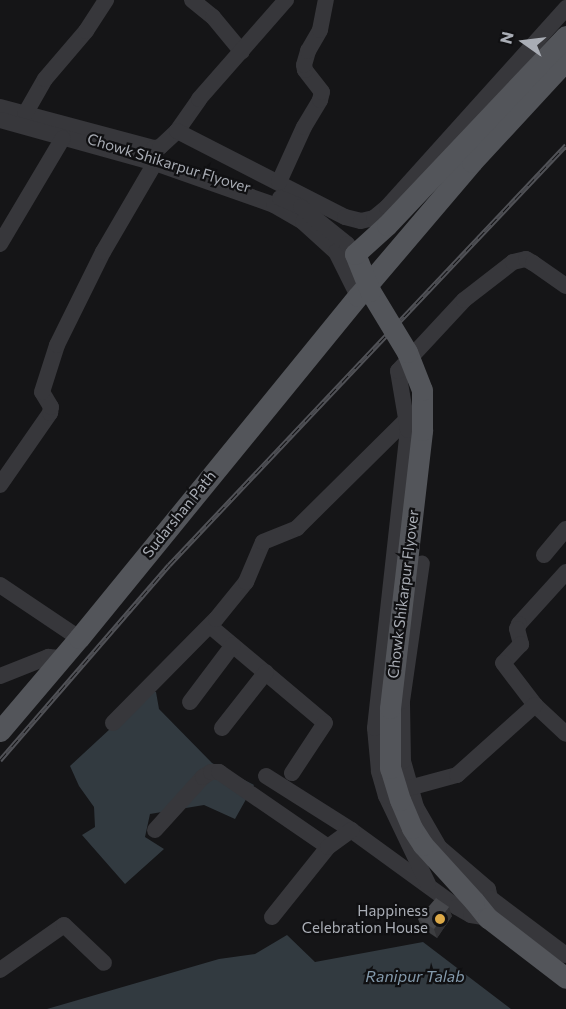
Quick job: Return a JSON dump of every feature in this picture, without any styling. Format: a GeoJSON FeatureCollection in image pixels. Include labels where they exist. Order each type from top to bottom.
{"type":"FeatureCollection","features":[{"type":"Feature","properties":{"kind":"main road"},"geometry":{"type":"LineString","coordinates":[[355,254],[387,225],[566,36]]}},
{"type":"Feature","properties":{"kind":"main road","name":"Sudarshan Path"},"geometry":{"type":"LineString","coordinates":[[0,731],[79,638],[358,296],[472,162],[566,60]]}},
{"type":"Feature","properties":{"kind":"main road","name":"Chowk Shikarpur Flyover"},"geometry":{"type":"LineString","coordinates":[[355,254],[370,291],[407,352],[422,390],[422,430],[390,708],[388,741],[390,768],[400,800],[412,828],[423,845],[484,906],[566,978]]}},
{"type":"Feature","properties":{"kind":"street"},"geometry":{"type":"LineString","coordinates":[[25,114],[45,80],[86,31],[106,0]]}},
{"type":"Feature","properties":{"kind":"street"},"geometry":{"type":"LineString","coordinates":[[192,0],[213,17],[242,52]]}},
{"type":"Feature","properties":{"kind":"street"},"geometry":{"type":"LineString","coordinates":[[0,107],[154,148],[164,146],[199,99],[286,0]]}},
{"type":"Feature","properties":{"kind":"street"},"geometry":{"type":"LineString","coordinates":[[279,182],[304,127],[320,100],[322,92],[305,70],[304,65],[308,51],[320,30],[326,0]]}},
{"type":"Feature","properties":{"kind":"street"},"geometry":{"type":"LineString","coordinates":[[177,131],[345,217],[361,221],[374,218],[387,207],[566,8]]}},
{"type":"Feature","properties":{"kind":"street","name":"Chowk Shikarpur Flyover"},"geometry":{"type":"LineString","coordinates":[[0,113],[157,156],[278,197],[301,207],[347,244],[355,254]]}},
{"type":"Feature","properties":{"kind":"street"},"geometry":{"type":"LineString","coordinates":[[0,120],[155,163],[274,205],[303,222],[336,252],[358,296]]}},
{"type":"Feature","properties":{"kind":"street"},"geometry":{"type":"LineString","coordinates":[[0,244],[63,138]]}},
{"type":"Feature","properties":{"kind":"street"},"geometry":{"type":"LineString","coordinates":[[0,485],[50,413],[51,407],[42,392],[57,345],[103,252],[155,163]]}},
{"type":"Feature","properties":{"kind":"street"},"geometry":{"type":"LineString","coordinates":[[428,884],[386,796],[379,771],[375,728],[408,418],[398,375],[400,367],[474,292],[513,262],[526,259],[566,286]]}},
{"type":"Feature","properties":{"kind":"street"},"geometry":{"type":"LineString","coordinates":[[113,723],[210,626],[246,582],[263,542],[297,528],[408,418]]}},
{"type":"Feature","properties":{"kind":"street"},"geometry":{"type":"LineString","coordinates":[[544,555],[566,529]]}},
{"type":"Feature","properties":{"kind":"street"},"geometry":{"type":"LineString","coordinates":[[267,776],[351,830],[471,915],[484,906],[488,889],[439,847],[416,807],[403,761],[402,701],[422,563]]}},
{"type":"Feature","properties":{"kind":"street"},"geometry":{"type":"LineString","coordinates":[[565,731],[534,705],[503,663],[521,644],[517,629],[519,624],[566,572]]}},
{"type":"Feature","properties":{"kind":"street"},"geometry":{"type":"LineString","coordinates":[[0,585],[79,638]]}},
{"type":"Feature","properties":{"kind":"street"},"geometry":{"type":"LineString","coordinates":[[210,626],[325,723],[292,773]]}},
{"type":"Feature","properties":{"kind":"street"},"geometry":{"type":"LineString","coordinates":[[190,702],[233,645]]}},
{"type":"Feature","properties":{"kind":"street"},"geometry":{"type":"LineString","coordinates":[[0,676],[48,657],[62,658]]}},
{"type":"Feature","properties":{"kind":"street"},"geometry":{"type":"LineString","coordinates":[[222,728],[266,672]]}},
{"type":"Feature","properties":{"kind":"street"},"geometry":{"type":"LineString","coordinates":[[409,788],[456,775],[534,705]]}},
{"type":"Feature","properties":{"kind":"street"},"geometry":{"type":"LineString","coordinates":[[154,830],[203,777],[211,772],[219,772],[328,847]]}},
{"type":"Feature","properties":{"kind":"street"},"geometry":{"type":"LineString","coordinates":[[272,917],[328,847],[351,830]]}},
{"type":"Feature","properties":{"kind":"street"},"geometry":{"type":"LineString","coordinates":[[484,906],[566,955]]}},
{"type":"Feature","properties":{"kind":"street"},"geometry":{"type":"LineString","coordinates":[[1,968],[64,925],[104,963]]}},
{"type":"Feature","properties":{"kind":"water"},"geometry":{"type":"Polygon","coordinates":[[[151,691],[156,692],[159,709],[212,763],[254,785],[235,819],[204,805],[150,814],[145,837],[164,849],[125,884],[82,835],[95,827],[94,807],[79,786],[70,766],[151,691]]]}},
{"type":"Feature","properties":{"kind":"water","name":"Ranipur Talab"},"geometry":{"type":"Polygon","coordinates":[[[287,935],[315,962],[423,942],[511,1009],[47,1009],[219,959],[255,954],[287,935]]]}},
{"type":"Feature","properties":{"kind":"building"},"geometry":{"type":"Polygon","coordinates":[[[436,898],[449,907],[434,929],[418,919],[436,898]]]}},
{"type":"Feature","properties":{"kind":"railway"},"geometry":{"type":"LineString","coordinates":[[0,760],[169,565],[566,145]]}},
{"type":"Feature","properties":{"kind":"place","name":"Happiness Celebration House"},"geometry":{"type":"Point","coordinates":[440,919]}}]}
